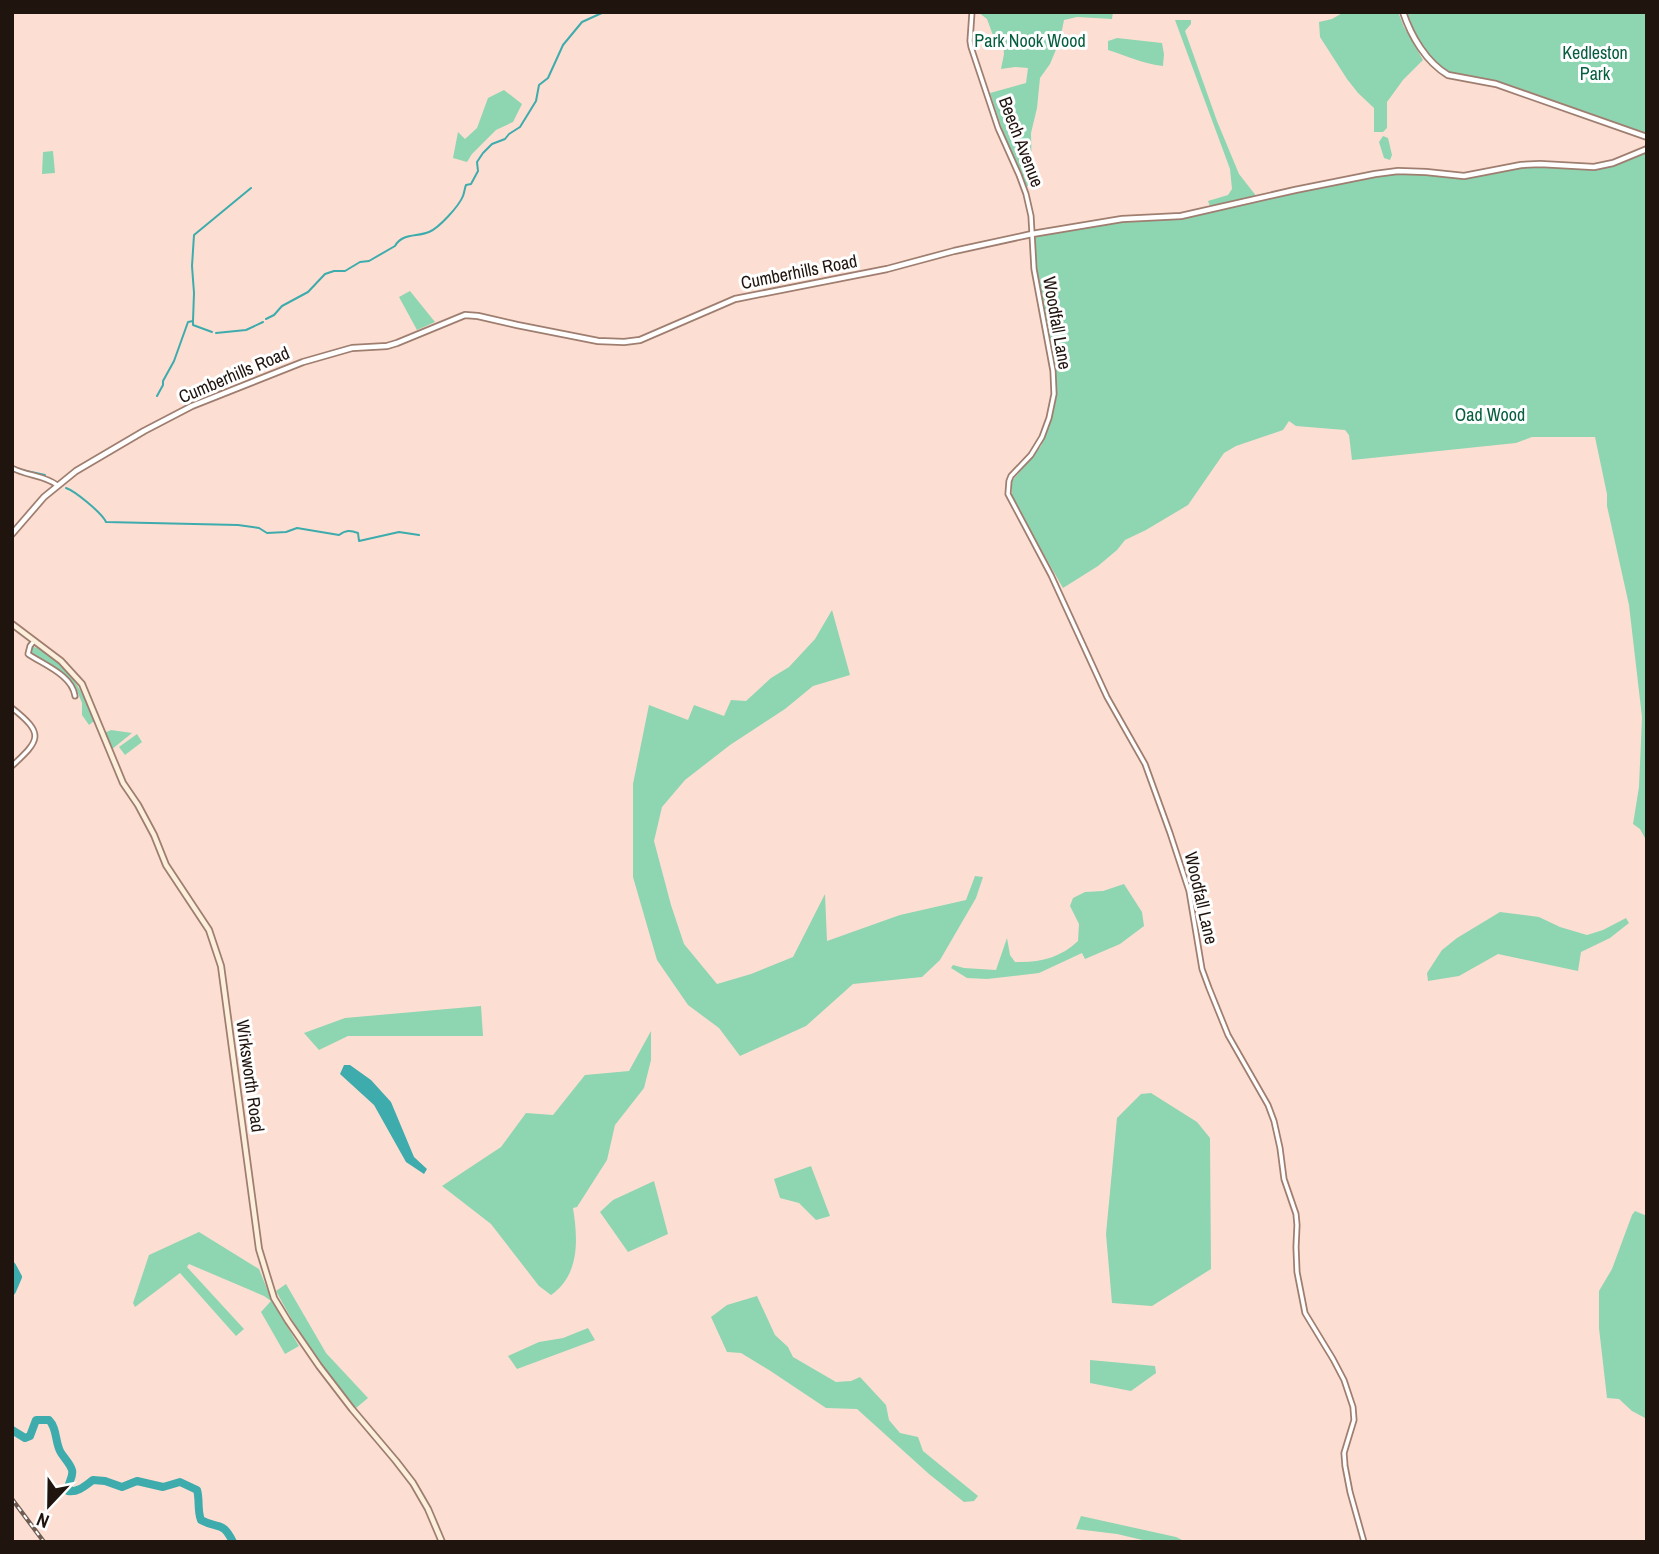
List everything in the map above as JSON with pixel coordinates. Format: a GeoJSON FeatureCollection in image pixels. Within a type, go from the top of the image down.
{"type":"FeatureCollection","features":[{"type":"Feature","properties":{"kind":"main road","name":"Wirksworth Road"},"geometry":{"type":"LineString","coordinates":[[12,624],[61,661],[82,684],[123,783],[154,835],[166,866],[197,910],[213,940],[221,966],[260,1250],[274,1298],[319,1366],[413,1483],[442,1542]]}},
{"type":"Feature","properties":{"kind":"street","name":"Beech Avenue"},"geometry":{"type":"LineString","coordinates":[[972,12],[970,41],[1003,142],[1026,194],[1032,234]]}},
{"type":"Feature","properties":{"kind":"street"},"geometry":{"type":"LineString","coordinates":[[1403,12],[1412,34],[1425,54],[1448,75],[1496,83],[1647,137]]}},
{"type":"Feature","properties":{"kind":"street","name":"Cumberhills Road"},"geometry":{"type":"LineString","coordinates":[[12,534],[44,497],[76,471],[192,406],[303,362],[352,348],[387,346],[465,315],[598,341],[640,340],[735,299],[887,269],[1032,234],[1122,219],[1181,215],[1387,173],[1426,172],[1464,176],[1521,165],[1594,167],[1613,163],[1647,149]]}},
{"type":"Feature","properties":{"kind":"street","name":"Woodfall Lane"},"geometry":{"type":"LineString","coordinates":[[1032,234],[1034,269],[1053,371],[1054,394],[1049,418],[1039,444],[1011,476],[1008,494],[1051,575],[1107,697],[1144,764],[1189,891],[1205,979],[1228,1035],[1268,1105],[1274,1121],[1284,1179],[1296,1214],[1297,1272],[1305,1313],[1339,1369],[1351,1396],[1354,1420],[1344,1453],[1345,1466],[1364,1542]]}},
{"type":"Feature","properties":{"kind":"street"},"geometry":{"type":"LineString","coordinates":[[12,468],[23,474],[48,479],[57,485]]}},
{"type":"Feature","properties":{"kind":"street"},"geometry":{"type":"LineString","coordinates":[[34,641],[28,654],[46,663],[62,676],[74,688],[75,696]]}},
{"type":"Feature","properties":{"kind":"street"},"geometry":{"type":"LineString","coordinates":[[12,708],[33,728],[36,737],[33,746],[12,766]]}},
{"type":"Feature","properties":{"kind":"green space","name":"Park Nook Wood"},"geometry":{"type":"Polygon","coordinates":[[[978,12],[1113,12],[1112,19],[1077,17],[1064,20],[1060,40],[1050,64],[1040,78],[1031,133],[1032,181],[1026,188],[990,93],[1026,83],[1028,68],[1001,69],[1003,42],[995,41],[987,19],[978,12]]]}},
{"type":"Feature","properties":{"kind":"green space"},"geometry":{"type":"Polygon","coordinates":[[[1344,12],[1398,12],[1423,60],[1403,80],[1387,102],[1387,128],[1383,132],[1374,132],[1374,108],[1347,79],[1320,37],[1319,22],[1344,12]]]}},
{"type":"Feature","properties":{"kind":"green space","name":"Kedleston Park"},"geometry":{"type":"Polygon","coordinates":[[[1407,12],[1647,12],[1647,134],[1503,83],[1466,77],[1445,70],[1426,52],[1407,12]]]}},
{"type":"Feature","properties":{"kind":"green space"},"geometry":{"type":"Polygon","coordinates":[[[1175,20],[1191,20],[1185,31],[1217,121],[1239,174],[1257,197],[1210,206],[1208,201],[1228,195],[1232,189],[1230,169],[1175,20]]]}},
{"type":"Feature","properties":{"kind":"green space"},"geometry":{"type":"Polygon","coordinates":[[[1117,38],[1162,43],[1163,66],[1108,50],[1108,41],[1117,38]]]}},
{"type":"Feature","properties":{"kind":"green space"},"geometry":{"type":"Polygon","coordinates":[[[504,90],[522,104],[513,122],[496,130],[467,162],[453,158],[458,132],[465,139],[477,128],[488,98],[504,90]]]}},
{"type":"Feature","properties":{"kind":"green space"},"geometry":{"type":"Polygon","coordinates":[[[1383,136],[1388,138],[1392,155],[1390,160],[1384,158],[1379,142],[1383,136]]]}},
{"type":"Feature","properties":{"kind":"green space"},"geometry":{"type":"Polygon","coordinates":[[[53,151],[55,173],[42,174],[43,152],[53,151]]]}},
{"type":"Feature","properties":{"kind":"green space","name":"Oad Wood"},"geometry":{"type":"Polygon","coordinates":[[[1647,151],[1647,839],[1633,824],[1639,787],[1642,717],[1629,605],[1595,437],[1532,437],[1516,443],[1352,460],[1349,435],[1345,430],[1296,426],[1289,421],[1283,430],[1236,446],[1224,453],[1188,505],[1125,540],[1098,566],[1063,588],[1012,499],[1012,481],[1041,446],[1051,421],[1056,396],[1055,370],[1036,274],[1037,236],[1111,222],[1157,219],[1392,173],[1462,177],[1532,166],[1610,165],[1647,151]]]}},
{"type":"Feature","properties":{"kind":"green space"},"geometry":{"type":"Polygon","coordinates":[[[410,291],[435,322],[417,330],[399,297],[410,291]]]}},
{"type":"Feature","properties":{"kind":"green space"},"geometry":{"type":"Polygon","coordinates":[[[832,610],[850,675],[813,686],[685,780],[662,807],[654,841],[684,944],[717,984],[793,957],[825,894],[827,941],[900,915],[966,900],[975,876],[983,877],[976,898],[940,960],[922,977],[853,984],[806,1026],[740,1056],[719,1028],[688,1005],[657,960],[633,877],[633,784],[649,705],[688,720],[694,705],[724,716],[731,700],[746,701],[771,678],[789,667],[815,639],[832,610]]]}},
{"type":"Feature","properties":{"kind":"green space"},"geometry":{"type":"Polygon","coordinates":[[[32,647],[51,657],[72,678],[94,721],[89,725],[82,715],[82,703],[76,688],[49,663],[30,653],[32,647]]]}},
{"type":"Feature","properties":{"kind":"green space"},"geometry":{"type":"Polygon","coordinates":[[[111,730],[132,733],[111,750],[104,733],[111,730]]]}},
{"type":"Feature","properties":{"kind":"green space"},"geometry":{"type":"Polygon","coordinates":[[[137,734],[142,742],[125,755],[119,747],[137,734]]]}},
{"type":"Feature","properties":{"kind":"green space"},"geometry":{"type":"Polygon","coordinates":[[[1124,884],[1142,912],[1144,926],[1120,944],[1085,959],[1082,953],[1039,973],[987,979],[967,978],[951,968],[953,965],[996,970],[1007,938],[1010,955],[1015,962],[1032,962],[1056,955],[1078,941],[1079,924],[1070,906],[1073,898],[1085,892],[1103,891],[1124,884]]]}},
{"type":"Feature","properties":{"kind":"green space"},"geometry":{"type":"Polygon","coordinates":[[[1500,912],[1539,917],[1587,935],[1626,918],[1629,923],[1610,938],[1581,952],[1578,971],[1498,954],[1459,976],[1428,981],[1427,973],[1442,950],[1500,912]]]}},
{"type":"Feature","properties":{"kind":"green space"},"geometry":{"type":"Polygon","coordinates":[[[481,1006],[483,1036],[348,1036],[319,1050],[304,1033],[345,1018],[481,1006]]]}},
{"type":"Feature","properties":{"kind":"green space"},"geometry":{"type":"Polygon","coordinates":[[[651,1031],[651,1060],[644,1088],[615,1125],[607,1160],[577,1207],[573,1208],[575,1256],[567,1277],[551,1295],[539,1286],[491,1224],[442,1186],[501,1147],[526,1113],[553,1115],[585,1075],[629,1071],[651,1031]]]}},
{"type":"Feature","properties":{"kind":"green space"},"geometry":{"type":"Polygon","coordinates":[[[1151,1093],[1197,1122],[1210,1138],[1211,1269],[1152,1306],[1112,1303],[1106,1234],[1117,1118],[1141,1094],[1151,1093]]]}},
{"type":"Feature","properties":{"kind":"green space"},"geometry":{"type":"Polygon","coordinates":[[[811,1166],[830,1216],[816,1220],[799,1203],[780,1198],[774,1179],[811,1166]]]}},
{"type":"Feature","properties":{"kind":"green space"},"geometry":{"type":"Polygon","coordinates":[[[654,1181],[668,1234],[628,1252],[600,1212],[613,1200],[654,1181]]]}},
{"type":"Feature","properties":{"kind":"green space"},"geometry":{"type":"Polygon","coordinates":[[[1635,1211],[1647,1216],[1647,1419],[1632,1411],[1619,1399],[1607,1398],[1599,1328],[1599,1291],[1612,1269],[1635,1211]]]}},
{"type":"Feature","properties":{"kind":"green space"},"geometry":{"type":"Polygon","coordinates":[[[199,1232],[259,1269],[272,1301],[299,1346],[285,1354],[261,1312],[271,1301],[189,1264],[187,1267],[244,1329],[236,1336],[180,1273],[135,1307],[133,1303],[149,1255],[199,1232]]]}},
{"type":"Feature","properties":{"kind":"green space"},"geometry":{"type":"Polygon","coordinates":[[[286,1284],[326,1353],[368,1398],[356,1408],[313,1352],[284,1307],[276,1291],[286,1284]]]}},
{"type":"Feature","properties":{"kind":"green space"},"geometry":{"type":"Polygon","coordinates":[[[757,1296],[775,1335],[788,1347],[793,1357],[836,1382],[860,1377],[886,1405],[889,1420],[900,1433],[918,1437],[923,1451],[978,1496],[974,1501],[964,1502],[857,1409],[826,1408],[741,1353],[727,1352],[711,1317],[727,1305],[757,1296]]]}},
{"type":"Feature","properties":{"kind":"green space"},"geometry":{"type":"Polygon","coordinates":[[[588,1328],[595,1340],[517,1369],[508,1356],[539,1342],[563,1338],[588,1328]]]}},
{"type":"Feature","properties":{"kind":"green space"},"geometry":{"type":"Polygon","coordinates":[[[1090,1360],[1155,1366],[1156,1373],[1131,1391],[1090,1383],[1090,1360]]]}},
{"type":"Feature","properties":{"kind":"green space"},"geometry":{"type":"Polygon","coordinates":[[[1081,1516],[1176,1537],[1186,1542],[1151,1542],[1076,1529],[1081,1516]]]}},
{"type":"Feature","properties":{"kind":"water"},"geometry":{"type":"Polygon","coordinates":[[[344,1065],[350,1065],[371,1080],[391,1102],[414,1157],[427,1169],[424,1174],[406,1162],[374,1105],[340,1074],[344,1065]]]}},
{"type":"Feature","properties":{"kind":"waterway"},"geometry":{"type":"LineString","coordinates":[[266,319],[282,306],[308,292],[325,274],[345,271],[360,262],[369,261],[402,239],[429,232],[443,221],[461,200],[466,185],[471,184],[478,171],[477,162],[483,153],[492,144],[505,139],[520,127],[536,101],[539,85],[548,78],[563,45],[582,22],[604,12]]}},
{"type":"Feature","properties":{"kind":"waterway"},"geometry":{"type":"LineString","coordinates":[[157,396],[174,361],[188,322],[193,321],[194,235],[251,188]]}},
{"type":"Feature","properties":{"kind":"waterway"},"geometry":{"type":"LineString","coordinates":[[193,322],[193,325],[212,332]]}},
{"type":"Feature","properties":{"kind":"waterway"},"geometry":{"type":"LineString","coordinates":[[216,333],[246,330],[263,322]]}},
{"type":"Feature","properties":{"kind":"waterway"},"geometry":{"type":"LineString","coordinates":[[22,470],[45,475]]}},
{"type":"Feature","properties":{"kind":"waterway"},"geometry":{"type":"LineString","coordinates":[[66,488],[88,503],[106,522],[238,525],[259,528],[267,533],[286,532],[297,528],[339,535],[350,531],[358,533],[359,541],[399,532],[419,535]]}},
{"type":"Feature","properties":{"kind":"waterway"},"geometry":{"type":"LineString","coordinates":[[12,1266],[18,1277],[12,1291]]}},
{"type":"Feature","properties":{"kind":"waterway"},"geometry":{"type":"LineString","coordinates":[[12,1430],[25,1438],[30,1436],[36,1420],[49,1420],[60,1451],[72,1470],[68,1491],[78,1490],[93,1480],[122,1487],[137,1481],[163,1487],[180,1482],[197,1490],[201,1520],[223,1528],[233,1542]]}},
{"type":"Feature","properties":{"kind":"railway"},"geometry":{"type":"LineString","coordinates":[[12,1499],[44,1542]]}}]}
